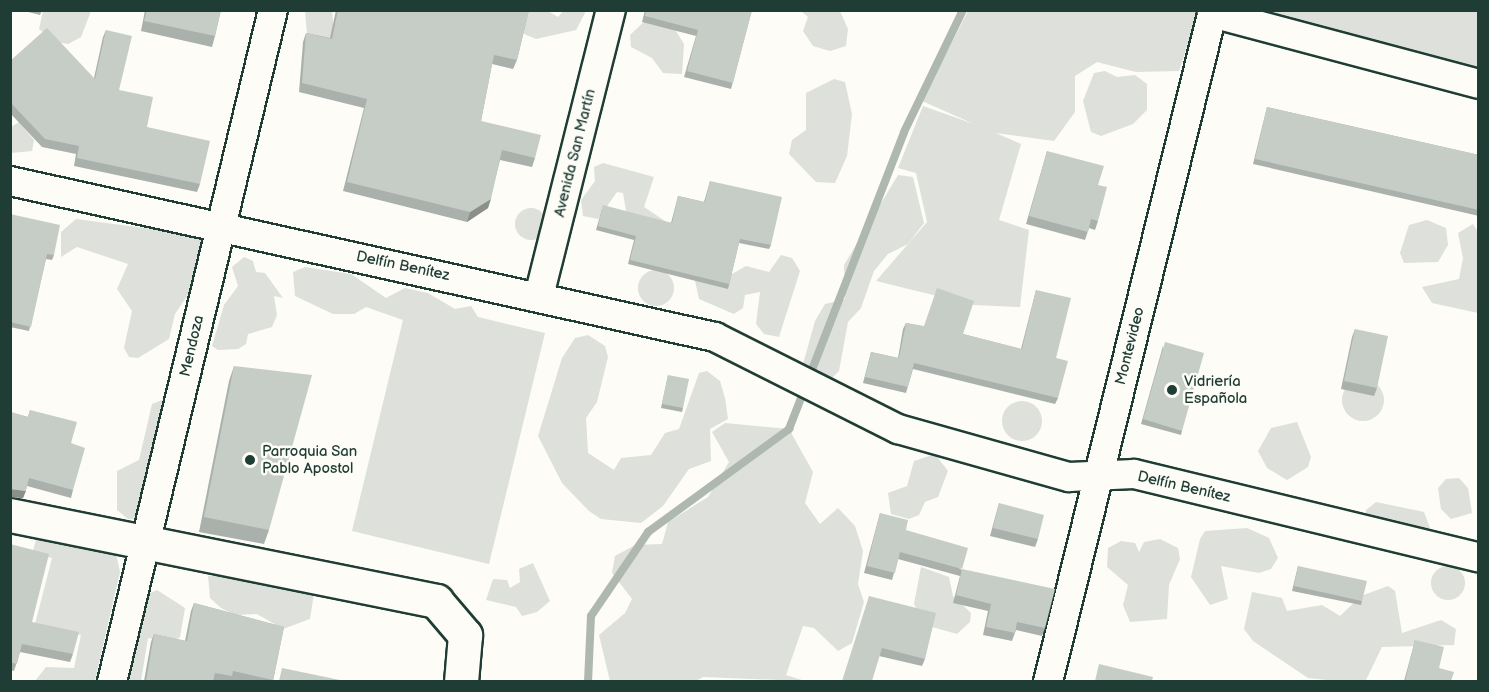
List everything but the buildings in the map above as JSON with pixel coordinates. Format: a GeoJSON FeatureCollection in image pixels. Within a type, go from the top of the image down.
{"type":"FeatureCollection","features":[{"type":"Feature","properties":{"kind":"street","name":"Mendoza"},"geometry":{"type":"LineString","coordinates":[[112,681],[273,10]]}},
{"type":"Feature","properties":{"kind":"street","name":"Avenida San Martín"},"geometry":{"type":"LineString","coordinates":[[539,296],[611,10]]}},
{"type":"Feature","properties":{"kind":"street"},"geometry":{"type":"LineString","coordinates":[[1212,12],[1479,84]]}},
{"type":"Feature","properties":{"kind":"street","name":"Montevideo"},"geometry":{"type":"LineString","coordinates":[[1048,681],[1212,12]]}},
{"type":"Feature","properties":{"kind":"street","name":"Delfín Benítez"},"geometry":{"type":"LineString","coordinates":[[10,182],[221,226],[715,337],[786,375],[898,429],[977,454],[1069,477],[1134,474],[1479,557]]}},
{"type":"Feature","properties":{"kind":"street"},"geometry":{"type":"LineString","coordinates":[[10,515],[145,546],[436,601],[465,635],[461,681]]}},
{"type":"Feature","properties":{"kind":"shaded area"},"geometry":{"type":"Polygon","coordinates":[[[43,11],[91,11],[81,37],[68,44],[55,42],[39,29],[43,11]]]}},
{"type":"Feature","properties":{"kind":"shaded area"},"geometry":{"type":"Polygon","coordinates":[[[305,11],[332,11],[335,41],[307,34],[305,11]]]}},
{"type":"Feature","properties":{"kind":"shaded area"},"geometry":{"type":"Polygon","coordinates":[[[521,11],[548,11],[558,17],[563,11],[586,11],[576,30],[536,39],[524,34],[521,11]]]}},
{"type":"Feature","properties":{"kind":"shaded area"},"geometry":{"type":"Polygon","coordinates":[[[801,11],[840,11],[848,29],[846,46],[830,51],[813,46],[803,31],[808,17],[801,11]]]}},
{"type":"Feature","properties":{"kind":"shaded area"},"geometry":{"type":"Polygon","coordinates":[[[968,11],[1199,11],[1179,71],[1136,72],[1097,62],[1075,76],[1075,112],[1054,141],[996,133],[1021,144],[999,220],[1029,230],[1020,307],[974,305],[876,281],[927,222],[916,173],[898,168],[923,106],[974,124],[922,101],[968,11]]]}},
{"type":"Feature","properties":{"kind":"shaded area"},"geometry":{"type":"Polygon","coordinates":[[[1247,11],[1478,11],[1478,77],[1247,11]]]}},
{"type":"Feature","properties":{"kind":"shaded area"},"geometry":{"type":"Polygon","coordinates":[[[648,18],[676,31],[684,44],[682,74],[663,73],[652,58],[631,47],[630,35],[648,18]]]}},
{"type":"Feature","properties":{"kind":"shaded area"},"geometry":{"type":"Polygon","coordinates":[[[1105,71],[1117,77],[1135,75],[1147,84],[1147,110],[1133,124],[1101,136],[1091,132],[1083,101],[1094,73],[1105,71]]]}},
{"type":"Feature","properties":{"kind":"shaded area"},"geometry":{"type":"Polygon","coordinates":[[[834,79],[845,82],[852,114],[847,156],[835,183],[816,182],[789,154],[792,140],[806,130],[806,93],[834,79]]]}},
{"type":"Feature","properties":{"kind":"shaded area"},"geometry":{"type":"Polygon","coordinates":[[[19,122],[34,140],[32,151],[11,153],[11,127],[19,122]]]}},
{"type":"Feature","properties":{"kind":"shaded area"},"geometry":{"type":"Polygon","coordinates":[[[603,163],[654,177],[644,207],[668,223],[626,211],[623,193],[617,192],[598,219],[583,216],[581,200],[595,181],[594,167],[603,163]]]}},
{"type":"Feature","properties":{"kind":"shaded area"},"geometry":{"type":"Polygon","coordinates":[[[898,175],[913,177],[924,223],[908,244],[888,254],[874,271],[861,308],[848,322],[839,371],[827,383],[808,378],[803,364],[815,321],[825,304],[845,299],[844,265],[898,175]]]}},
{"type":"Feature","properties":{"kind":"shaded area"},"geometry":{"type":"Polygon","coordinates":[[[531,208],[542,213],[547,224],[542,235],[531,240],[520,235],[515,224],[520,213],[531,208]]]}},
{"type":"Feature","properties":{"kind":"shaded area"},"geometry":{"type":"Polygon","coordinates":[[[76,219],[198,235],[204,246],[199,278],[175,314],[169,339],[138,358],[129,357],[124,348],[132,311],[117,289],[128,264],[77,247],[61,257],[61,232],[76,219]]]}},
{"type":"Feature","properties":{"kind":"shaded area"},"geometry":{"type":"Polygon","coordinates":[[[1427,220],[1446,228],[1448,245],[1438,262],[1404,263],[1400,253],[1409,225],[1427,220]]]}},
{"type":"Feature","properties":{"kind":"shaded area"},"geometry":{"type":"Polygon","coordinates":[[[1473,224],[1478,232],[1478,313],[1432,303],[1422,287],[1459,279],[1463,258],[1458,233],[1473,224]]]}},
{"type":"Feature","properties":{"kind":"shaded area"},"geometry":{"type":"Polygon","coordinates":[[[781,255],[792,258],[800,271],[779,337],[764,334],[756,324],[760,292],[745,295],[743,308],[734,314],[699,299],[694,276],[732,274],[746,266],[769,272],[781,255]]]}},
{"type":"Feature","properties":{"kind":"shaded area"},"geometry":{"type":"Polygon","coordinates":[[[244,257],[253,261],[256,272],[265,273],[283,298],[274,296],[277,315],[272,327],[248,334],[246,344],[238,349],[218,350],[212,346],[224,305],[238,286],[232,267],[244,257]]]}},
{"type":"Feature","properties":{"kind":"shaded area"},"geometry":{"type":"Polygon","coordinates":[[[305,267],[351,274],[386,298],[405,288],[428,293],[455,309],[471,306],[478,317],[545,333],[489,564],[352,531],[403,320],[366,307],[354,314],[333,314],[295,296],[293,272],[305,267]]]}},
{"type":"Feature","properties":{"kind":"shaded area"},"geometry":{"type":"Polygon","coordinates":[[[656,270],[669,275],[674,288],[669,301],[656,306],[643,301],[638,288],[643,275],[656,270]]]}},
{"type":"Feature","properties":{"kind":"shaded area"},"geometry":{"type":"Polygon","coordinates":[[[588,335],[605,346],[608,357],[597,402],[586,418],[588,453],[614,470],[621,458],[651,455],[665,433],[679,429],[699,373],[707,371],[720,381],[725,398],[728,419],[710,429],[711,461],[689,469],[663,506],[641,523],[601,519],[589,511],[562,483],[538,436],[562,358],[575,338],[588,335]]]}},
{"type":"Feature","properties":{"kind":"shaded area"},"geometry":{"type":"Polygon","coordinates":[[[1363,379],[1371,380],[1378,385],[1383,392],[1383,408],[1378,415],[1371,420],[1363,421],[1355,420],[1348,415],[1343,408],[1342,400],[1343,392],[1348,385],[1355,380],[1363,379]]]}},
{"type":"Feature","properties":{"kind":"shaded area"},"geometry":{"type":"Polygon","coordinates":[[[172,396],[145,518],[128,519],[117,510],[117,471],[139,460],[152,404],[172,396]]]}},
{"type":"Feature","properties":{"kind":"shaded area"},"geometry":{"type":"Polygon","coordinates":[[[1022,401],[1036,407],[1042,421],[1036,435],[1022,441],[1008,435],[1002,421],[1008,407],[1022,401]]]}},
{"type":"Feature","properties":{"kind":"shaded area"},"geometry":{"type":"Polygon","coordinates":[[[1297,422],[1311,457],[1308,467],[1287,480],[1267,468],[1258,451],[1271,428],[1297,422]]]}},
{"type":"Feature","properties":{"kind":"shaded area"},"geometry":{"type":"Polygon","coordinates":[[[725,423],[789,429],[813,472],[805,503],[820,524],[838,508],[855,526],[863,551],[858,584],[864,602],[852,643],[838,651],[814,628],[803,626],[786,675],[805,681],[703,677],[696,681],[610,681],[599,635],[625,613],[632,599],[612,573],[615,556],[635,545],[662,544],[668,522],[708,497],[729,462],[712,432],[725,423]]]}},
{"type":"Feature","properties":{"kind":"shaded area"},"geometry":{"type":"Polygon","coordinates":[[[935,454],[948,471],[938,497],[925,502],[919,515],[909,519],[891,514],[888,493],[907,486],[914,461],[935,454]]]}},
{"type":"Feature","properties":{"kind":"shaded area"},"geometry":{"type":"Polygon","coordinates":[[[1459,478],[1468,488],[1472,513],[1451,519],[1441,509],[1438,488],[1446,479],[1459,478]]]}},
{"type":"Feature","properties":{"kind":"shaded area"},"geometry":{"type":"Polygon","coordinates":[[[1376,502],[1424,512],[1430,528],[1425,532],[1366,522],[1366,510],[1376,502]]]}},
{"type":"Feature","properties":{"kind":"shaded area"},"geometry":{"type":"Polygon","coordinates":[[[64,525],[114,544],[120,572],[95,681],[35,681],[46,667],[74,668],[81,635],[34,628],[52,558],[32,554],[36,540],[64,525]]]}},
{"type":"Feature","properties":{"kind":"shaded area"},"geometry":{"type":"Polygon","coordinates":[[[1247,528],[1269,538],[1278,558],[1271,569],[1259,573],[1221,566],[1228,599],[1210,605],[1191,577],[1200,539],[1205,531],[1247,528]]]}},
{"type":"Feature","properties":{"kind":"shaded area"},"geometry":{"type":"Polygon","coordinates":[[[1160,539],[1178,548],[1180,559],[1169,585],[1167,619],[1130,622],[1123,605],[1128,585],[1107,567],[1108,548],[1121,541],[1135,543],[1139,552],[1144,542],[1160,539]]]}},
{"type":"Feature","properties":{"kind":"shaded area"},"geometry":{"type":"Polygon","coordinates":[[[533,563],[550,601],[537,612],[522,616],[516,607],[486,600],[493,579],[507,580],[510,588],[520,582],[519,569],[533,563]]]}},
{"type":"Feature","properties":{"kind":"shaded area"},"geometry":{"type":"Polygon","coordinates":[[[234,565],[314,593],[310,619],[283,629],[257,614],[235,615],[221,608],[210,598],[208,576],[227,576],[234,565]]]}},
{"type":"Feature","properties":{"kind":"shaded area"},"geometry":{"type":"Polygon","coordinates":[[[1448,566],[1460,571],[1465,583],[1460,595],[1448,600],[1436,595],[1431,583],[1436,571],[1448,566]]]}},
{"type":"Feature","properties":{"kind":"shaded area"},"geometry":{"type":"Polygon","coordinates":[[[921,567],[949,577],[953,596],[971,613],[970,622],[957,634],[925,625],[914,604],[921,567]]]}},
{"type":"Feature","properties":{"kind":"shaded area"},"geometry":{"type":"Polygon","coordinates":[[[1388,586],[1395,591],[1402,633],[1441,620],[1456,629],[1454,645],[1382,647],[1365,682],[1336,681],[1308,678],[1253,641],[1244,629],[1252,592],[1282,598],[1287,611],[1322,605],[1340,616],[1361,596],[1388,586]]]}},
{"type":"Feature","properties":{"kind":"shaded area"},"geometry":{"type":"Polygon","coordinates":[[[157,590],[185,608],[180,637],[173,642],[148,638],[141,681],[125,682],[132,669],[131,635],[143,596],[157,590]]]}},
{"type":"Feature","properties":{"kind":"waterway"},"geometry":{"type":"LineString","coordinates":[[588,682],[591,616],[648,532],[789,429],[904,132],[963,10]]}},
{"type":"Feature","properties":{"kind":"place","name":"Vidriería Española"},"geometry":{"type":"Point","coordinates":[1172,390]}},
{"type":"Feature","properties":{"kind":"place","name":"Parroquia San Pablo Apostol"},"geometry":{"type":"Point","coordinates":[250,460]}}]}
